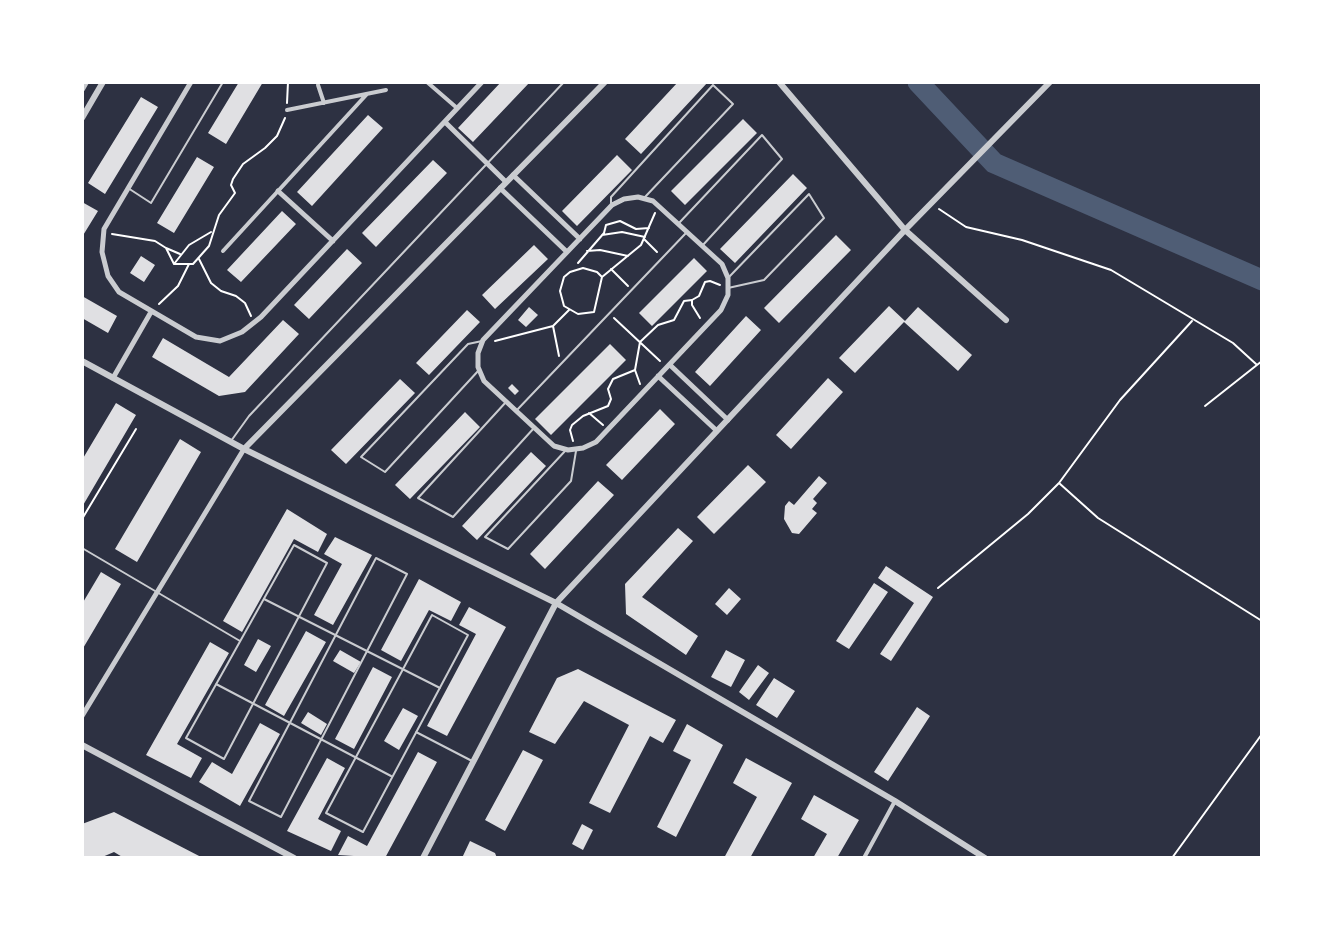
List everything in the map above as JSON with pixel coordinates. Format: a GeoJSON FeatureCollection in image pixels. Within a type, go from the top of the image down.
{"type":"FeatureCollection","features":[{"type":"Feature","properties":{"kind":"street"},"geometry":{"type":"LineString","coordinates":[[82,89],[86,82]]}},
{"type":"Feature","properties":{"kind":"street"},"geometry":{"type":"LineString","coordinates":[[82,118],[103,82]]}},
{"type":"Feature","properties":{"kind":"street"},"geometry":{"type":"LineString","coordinates":[[191,82],[104,230],[102,252],[108,276],[119,292],[196,337],[220,341],[242,332],[254,323],[482,82]]}},
{"type":"Feature","properties":{"kind":"street"},"geometry":{"type":"LineString","coordinates":[[427,82],[457,108]]}},
{"type":"Feature","properties":{"kind":"street"},"geometry":{"type":"LineString","coordinates":[[82,716],[244,449],[605,82]]}},
{"type":"Feature","properties":{"kind":"street"},"geometry":{"type":"LineString","coordinates":[[779,82],[905,230],[1006,320]]}},
{"type":"Feature","properties":{"kind":"street"},"geometry":{"type":"LineString","coordinates":[[423,858],[556,603],[905,230],[1050,82]]}},
{"type":"Feature","properties":{"kind":"street"},"geometry":{"type":"LineString","coordinates":[[318,85],[324,103]]}},
{"type":"Feature","properties":{"kind":"street"},"geometry":{"type":"LineString","coordinates":[[287,110],[386,90]]}},
{"type":"Feature","properties":{"kind":"street"},"geometry":{"type":"LineString","coordinates":[[222,251],[367,94]]}},
{"type":"Feature","properties":{"kind":"street"},"geometry":{"type":"LineString","coordinates":[[445,122],[506,182]]}},
{"type":"Feature","properties":{"kind":"street"},"geometry":{"type":"LineString","coordinates":[[513,175],[580,239]]}},
{"type":"Feature","properties":{"kind":"street"},"geometry":{"type":"LineString","coordinates":[[500,188],[567,252]]}},
{"type":"Feature","properties":{"kind":"street"},"geometry":{"type":"LineString","coordinates":[[278,191],[333,241]]}},
{"type":"Feature","properties":{"kind":"street"},"geometry":{"type":"LineString","coordinates":[[624,199],[653,201],[722,264],[728,278],[728,295],[721,310],[596,442],[566,450],[554,446],[484,381],[479,370],[478,353],[483,340],[580,239],[612,205],[624,199]]}},
{"type":"Feature","properties":{"kind":"street"},"geometry":{"type":"LineString","coordinates":[[113,378],[151,312]]}},
{"type":"Feature","properties":{"kind":"street"},"geometry":{"type":"LineString","coordinates":[[82,361],[230,442],[556,603],[895,801],[985,858]]}},
{"type":"Feature","properties":{"kind":"street"},"geometry":{"type":"LineString","coordinates":[[668,366],[728,420]]}},
{"type":"Feature","properties":{"kind":"street"},"geometry":{"type":"LineString","coordinates":[[658,376],[717,431]]}},
{"type":"Feature","properties":{"kind":"street"},"geometry":{"type":"LineString","coordinates":[[82,745],[294,858]]}},
{"type":"Feature","properties":{"kind":"street"},"geometry":{"type":"LineString","coordinates":[[864,858],[895,801]]}},
{"type":"Feature","properties":{"kind":"lane"},"geometry":{"type":"LineString","coordinates":[[128,188],[151,203],[223,82]]}},
{"type":"Feature","properties":{"kind":"lane"},"geometry":{"type":"LineString","coordinates":[[230,442],[257,408],[564,82]]}},
{"type":"Feature","properties":{"kind":"lane"},"geometry":{"type":"LineString","coordinates":[[612,205],[611,197],[713,85],[733,104],[643,199]]}},
{"type":"Feature","properties":{"kind":"lane"},"geometry":{"type":"LineString","coordinates":[[678,224],[762,135],[782,159],[702,246]]}},
{"type":"Feature","properties":{"kind":"lane"},"geometry":{"type":"LineString","coordinates":[[728,278],[809,194],[824,218],[764,280],[728,288]]}},
{"type":"Feature","properties":{"kind":"lane"},"geometry":{"type":"LineString","coordinates":[[516,411],[687,232]]}},
{"type":"Feature","properties":{"kind":"lane"},"geometry":{"type":"LineString","coordinates":[[479,370],[385,472],[361,457],[468,344],[483,340]]}},
{"type":"Feature","properties":{"kind":"lane"},"geometry":{"type":"LineString","coordinates":[[506,402],[418,498],[453,517],[534,428]]}},
{"type":"Feature","properties":{"kind":"lane"},"geometry":{"type":"LineString","coordinates":[[566,450],[486,537],[508,549],[571,481],[576,449]]}},
{"type":"Feature","properties":{"kind":"lane"},"geometry":{"type":"LineString","coordinates":[[294,545],[327,563],[224,759],[186,738],[240,641],[294,545]]}},
{"type":"Feature","properties":{"kind":"lane"},"geometry":{"type":"LineString","coordinates":[[82,548],[240,641]]}},
{"type":"Feature","properties":{"kind":"lane"},"geometry":{"type":"LineString","coordinates":[[376,558],[407,574],[281,817],[249,801],[336,635],[376,558]]}},
{"type":"Feature","properties":{"kind":"lane"},"geometry":{"type":"LineString","coordinates":[[264,598],[440,688]]}},
{"type":"Feature","properties":{"kind":"lane"},"geometry":{"type":"LineString","coordinates":[[432,615],[468,635],[363,832],[326,813],[403,669],[432,615]]}},
{"type":"Feature","properties":{"kind":"lane"},"geometry":{"type":"LineString","coordinates":[[216,684],[392,777]]}},
{"type":"Feature","properties":{"kind":"lane"},"geometry":{"type":"LineString","coordinates":[[416,732],[473,761]]}},
{"type":"Feature","properties":{"kind":"path"},"geometry":{"type":"LineString","coordinates":[[174,264],[189,264],[199,259],[209,246],[219,214],[235,193],[231,185],[233,179],[243,164],[277,136],[287,110],[288,82]]}},
{"type":"Feature","properties":{"kind":"path"},"geometry":{"type":"LineString","coordinates":[[931,203],[966,227],[1022,240],[1111,270],[1233,344],[1256,364]]}},
{"type":"Feature","properties":{"kind":"path"},"geometry":{"type":"LineString","coordinates":[[602,278],[591,269],[582,268],[570,272],[561,284],[561,298],[569,310],[578,314],[594,312],[602,278],[631,256],[645,238],[658,206]]}},
{"type":"Feature","properties":{"kind":"path"},"geometry":{"type":"LineString","coordinates":[[578,264],[602,235],[606,225],[620,221],[636,229],[649,228]]}},
{"type":"Feature","properties":{"kind":"path"},"geometry":{"type":"LineString","coordinates":[[104,230],[114,236],[155,241],[166,249],[180,254]]}},
{"type":"Feature","properties":{"kind":"path"},"geometry":{"type":"LineString","coordinates":[[174,264],[180,254],[199,237],[212,232]]}},
{"type":"Feature","properties":{"kind":"path"},"geometry":{"type":"LineString","coordinates":[[602,235],[622,232],[645,238],[663,258]]}},
{"type":"Feature","properties":{"kind":"path"},"geometry":{"type":"LineString","coordinates":[[166,249],[174,264]]}},
{"type":"Feature","properties":{"kind":"path"},"geometry":{"type":"LineString","coordinates":[[587,251],[600,250],[631,256]]}},
{"type":"Feature","properties":{"kind":"path"},"geometry":{"type":"LineString","coordinates":[[567,252],[582,268]]}},
{"type":"Feature","properties":{"kind":"path"},"geometry":{"type":"LineString","coordinates":[[199,259],[211,283],[245,303],[254,323]]}},
{"type":"Feature","properties":{"kind":"path"},"geometry":{"type":"LineString","coordinates":[[151,312],[178,286],[189,264]]}},
{"type":"Feature","properties":{"kind":"path"},"geometry":{"type":"LineString","coordinates":[[611,269],[631,291]]}},
{"type":"Feature","properties":{"kind":"path"},"geometry":{"type":"LineString","coordinates":[[644,391],[635,370],[640,342],[658,325],[677,317],[681,305],[699,296],[705,282],[710,281],[728,288]]}},
{"type":"Feature","properties":{"kind":"path"},"geometry":{"type":"LineString","coordinates":[[692,300],[692,305],[699,313],[703,329]]}},
{"type":"Feature","properties":{"kind":"path"},"geometry":{"type":"LineString","coordinates":[[483,340],[499,341],[526,331],[553,326],[569,310]]}},
{"type":"Feature","properties":{"kind":"path"},"geometry":{"type":"LineString","coordinates":[[609,314],[668,366]]}},
{"type":"Feature","properties":{"kind":"path"},"geometry":{"type":"LineString","coordinates":[[938,588],[1028,514],[1059,483],[1120,400],[1192,321]]}},
{"type":"Feature","properties":{"kind":"path"},"geometry":{"type":"LineString","coordinates":[[553,326],[561,364]]}},
{"type":"Feature","properties":{"kind":"path"},"geometry":{"type":"LineString","coordinates":[[1205,406],[1262,361]]}},
{"type":"Feature","properties":{"kind":"path"},"geometry":{"type":"LineString","coordinates":[[576,449],[570,430],[572,424],[589,413],[610,404],[608,388],[613,379],[635,370]]}},
{"type":"Feature","properties":{"kind":"path"},"geometry":{"type":"LineString","coordinates":[[589,413],[608,429]]}},
{"type":"Feature","properties":{"kind":"path"},"geometry":{"type":"LineString","coordinates":[[82,519],[136,429]]}},
{"type":"Feature","properties":{"kind":"path"},"geometry":{"type":"LineString","coordinates":[[1059,483],[1098,518],[1262,621]]}},
{"type":"Feature","properties":{"kind":"path"},"geometry":{"type":"LineString","coordinates":[[1172,858],[1262,734]]}},
{"type":"Feature","properties":{"kind":"building"},"geometry":{"type":"Polygon","coordinates":[[[239,82],[263,82],[226,144],[208,133],[239,82]]]}},
{"type":"Feature","properties":{"kind":"building"},"geometry":{"type":"Polygon","coordinates":[[[501,82],[530,82],[473,142],[458,128],[501,82]]]}},
{"type":"Feature","properties":{"kind":"building"},"geometry":{"type":"Polygon","coordinates":[[[678,82],[708,82],[641,154],[625,139],[678,82]]]}},
{"type":"Feature","properties":{"kind":"building"},"geometry":{"type":"Polygon","coordinates":[[[141,97],[158,107],[105,194],[88,183],[141,97]]]}},
{"type":"Feature","properties":{"kind":"building"},"geometry":{"type":"Polygon","coordinates":[[[368,115],[383,128],[312,206],[297,192],[368,115]]]}},
{"type":"Feature","properties":{"kind":"building"},"geometry":{"type":"Polygon","coordinates":[[[743,119],[757,133],[685,205],[671,191],[743,119]]]}},
{"type":"Feature","properties":{"kind":"building"},"geometry":{"type":"Polygon","coordinates":[[[617,155],[632,170],[577,226],[562,211],[617,155]]]}},
{"type":"Feature","properties":{"kind":"building"},"geometry":{"type":"Polygon","coordinates":[[[197,157],[214,167],[174,233],[157,223],[197,157]]]}},
{"type":"Feature","properties":{"kind":"building"},"geometry":{"type":"Polygon","coordinates":[[[433,160],[447,173],[376,247],[362,233],[433,160]]]}},
{"type":"Feature","properties":{"kind":"building"},"geometry":{"type":"Polygon","coordinates":[[[793,174],[807,188],[735,263],[720,249],[793,174]]]}},
{"type":"Feature","properties":{"kind":"building"},"geometry":{"type":"Polygon","coordinates":[[[82,202],[98,211],[82,237],[82,202]]]}},
{"type":"Feature","properties":{"kind":"building"},"geometry":{"type":"Polygon","coordinates":[[[282,211],[296,224],[241,282],[227,270],[282,211]]]}},
{"type":"Feature","properties":{"kind":"building"},"geometry":{"type":"Polygon","coordinates":[[[836,235],[851,250],[779,323],[764,308],[836,235]]]}},
{"type":"Feature","properties":{"kind":"building"},"geometry":{"type":"Polygon","coordinates":[[[534,245],[548,259],[495,309],[482,295],[534,245]]]}},
{"type":"Feature","properties":{"kind":"building"},"geometry":{"type":"Polygon","coordinates":[[[347,249],[362,263],[309,319],[294,305],[347,249]]]}},
{"type":"Feature","properties":{"kind":"building"},"geometry":{"type":"Polygon","coordinates":[[[141,256],[155,265],[144,282],[130,273],[141,256]]]}},
{"type":"Feature","properties":{"kind":"building"},"geometry":{"type":"Polygon","coordinates":[[[694,258],[707,271],[652,326],[639,313],[694,258]]]}},
{"type":"Feature","properties":{"kind":"building"},"geometry":{"type":"Polygon","coordinates":[[[82,296],[117,316],[108,333],[82,318],[82,296]]]}},
{"type":"Feature","properties":{"kind":"building"},"geometry":{"type":"Polygon","coordinates":[[[889,306],[905,321],[918,307],[972,355],[958,371],[904,322],[855,373],[839,358],[889,306]]]}},
{"type":"Feature","properties":{"kind":"building"},"geometry":{"type":"Polygon","coordinates":[[[529,307],[538,315],[526,327],[518,320],[529,307]]]}},
{"type":"Feature","properties":{"kind":"building"},"geometry":{"type":"Polygon","coordinates":[[[467,310],[480,322],[429,375],[416,363],[467,310]]]}},
{"type":"Feature","properties":{"kind":"building"},"geometry":{"type":"Polygon","coordinates":[[[746,316],[761,330],[710,386],[695,372],[746,316]]]}},
{"type":"Feature","properties":{"kind":"building"},"geometry":{"type":"Polygon","coordinates":[[[283,320],[299,334],[245,392],[219,396],[152,357],[163,338],[229,377],[283,320]]]}},
{"type":"Feature","properties":{"kind":"building"},"geometry":{"type":"Polygon","coordinates":[[[610,344],[626,360],[551,435],[535,419],[610,344]]]}},
{"type":"Feature","properties":{"kind":"building"},"geometry":{"type":"Polygon","coordinates":[[[828,378],[843,392],[791,449],[776,435],[828,378]]]}},
{"type":"Feature","properties":{"kind":"building"},"geometry":{"type":"Polygon","coordinates":[[[400,379],[415,393],[346,464],[331,450],[400,379]]]}},
{"type":"Feature","properties":{"kind":"building"},"geometry":{"type":"Polygon","coordinates":[[[512,384],[519,391],[515,395],[508,388],[512,384]]]}},
{"type":"Feature","properties":{"kind":"building"},"geometry":{"type":"Polygon","coordinates":[[[116,403],[136,415],[82,507],[82,460],[116,403]]]}},
{"type":"Feature","properties":{"kind":"building"},"geometry":{"type":"Polygon","coordinates":[[[660,409],[675,424],[622,480],[606,465],[660,409]]]}},
{"type":"Feature","properties":{"kind":"building"},"geometry":{"type":"Polygon","coordinates":[[[465,412],[480,427],[410,499],[395,485],[465,412]]]}},
{"type":"Feature","properties":{"kind":"building"},"geometry":{"type":"Polygon","coordinates":[[[180,439],[201,452],[137,562],[115,549],[180,439]]]}},
{"type":"Feature","properties":{"kind":"building"},"geometry":{"type":"Polygon","coordinates":[[[531,452],[546,466],[477,540],[462,526],[531,452]]]}},
{"type":"Feature","properties":{"kind":"building"},"geometry":{"type":"Polygon","coordinates":[[[748,465],[766,482],[714,534],[697,517],[748,465]]]}},
{"type":"Feature","properties":{"kind":"building"},"geometry":{"type":"Polygon","coordinates":[[[819,476],[827,483],[813,499],[817,503],[812,509],[817,513],[799,534],[792,533],[784,519],[785,506],[789,501],[794,505],[819,476]]]}},
{"type":"Feature","properties":{"kind":"building"},"geometry":{"type":"Polygon","coordinates":[[[598,481],[614,495],[545,569],[530,554],[598,481]]]}},
{"type":"Feature","properties":{"kind":"building"},"geometry":{"type":"Polygon","coordinates":[[[287,509],[327,534],[318,552],[294,539],[242,632],[223,621],[287,509]]]}},
{"type":"Feature","properties":{"kind":"building"},"geometry":{"type":"Polygon","coordinates":[[[678,528],[693,541],[642,597],[698,636],[686,655],[626,614],[625,584],[678,528]]]}},
{"type":"Feature","properties":{"kind":"building"},"geometry":{"type":"Polygon","coordinates":[[[335,537],[372,555],[333,625],[314,615],[342,564],[324,554],[335,537]]]}},
{"type":"Feature","properties":{"kind":"building"},"geometry":{"type":"Polygon","coordinates":[[[886,566],[933,597],[891,661],[880,654],[914,603],[878,578],[886,566]]]}},
{"type":"Feature","properties":{"kind":"building"},"geometry":{"type":"Polygon","coordinates":[[[101,572],[121,584],[82,650],[82,604],[101,572]]]}},
{"type":"Feature","properties":{"kind":"building"},"geometry":{"type":"Polygon","coordinates":[[[419,579],[461,602],[451,621],[429,610],[401,661],[381,650],[419,579]]]}},
{"type":"Feature","properties":{"kind":"building"},"geometry":{"type":"Polygon","coordinates":[[[874,583],[888,592],[849,649],[836,641],[874,583]]]}},
{"type":"Feature","properties":{"kind":"building"},"geometry":{"type":"Polygon","coordinates":[[[729,588],[741,599],[727,615],[715,604],[729,588]]]}},
{"type":"Feature","properties":{"kind":"building"},"geometry":{"type":"Polygon","coordinates":[[[469,607],[506,627],[447,736],[427,726],[476,634],[459,625],[469,607]]]}},
{"type":"Feature","properties":{"kind":"building"},"geometry":{"type":"Polygon","coordinates":[[[306,631],[326,642],[284,716],[265,705],[306,631]]]}},
{"type":"Feature","properties":{"kind":"building"},"geometry":{"type":"Polygon","coordinates":[[[258,639],[271,646],[256,672],[244,665],[258,639]]]}},
{"type":"Feature","properties":{"kind":"building"},"geometry":{"type":"Polygon","coordinates":[[[210,642],[229,653],[177,744],[202,758],[191,778],[146,755],[210,642]]]}},
{"type":"Feature","properties":{"kind":"building"},"geometry":{"type":"Polygon","coordinates":[[[340,650],[361,662],[354,673],[333,661],[340,650]]]}},
{"type":"Feature","properties":{"kind":"building"},"geometry":{"type":"Polygon","coordinates":[[[726,650],[745,660],[731,687],[711,677],[726,650]]]}},
{"type":"Feature","properties":{"kind":"building"},"geometry":{"type":"Polygon","coordinates":[[[758,665],[769,673],[749,700],[739,692],[758,665]]]}},
{"type":"Feature","properties":{"kind":"building"},"geometry":{"type":"Polygon","coordinates":[[[373,667],[392,677],[354,749],[335,739],[373,667]]]}},
{"type":"Feature","properties":{"kind":"building"},"geometry":{"type":"Polygon","coordinates":[[[578,669],[676,720],[663,743],[650,736],[610,813],[589,803],[629,725],[584,701],[555,744],[529,732],[557,678],[578,669]]]}},
{"type":"Feature","properties":{"kind":"building"},"geometry":{"type":"Polygon","coordinates":[[[774,678],[795,691],[777,718],[756,705],[774,678]]]}},
{"type":"Feature","properties":{"kind":"building"},"geometry":{"type":"Polygon","coordinates":[[[917,707],[930,716],[888,781],[874,772],[917,707]]]}},
{"type":"Feature","properties":{"kind":"building"},"geometry":{"type":"Polygon","coordinates":[[[403,708],[418,716],[399,750],[384,741],[403,708]]]}},
{"type":"Feature","properties":{"kind":"building"},"geometry":{"type":"Polygon","coordinates":[[[308,712],[327,724],[321,735],[301,723],[308,712]]]}},
{"type":"Feature","properties":{"kind":"building"},"geometry":{"type":"Polygon","coordinates":[[[260,723],[280,734],[240,806],[199,782],[212,762],[232,774],[260,723]]]}},
{"type":"Feature","properties":{"kind":"building"},"geometry":{"type":"Polygon","coordinates":[[[687,724],[723,745],[676,837],[657,827],[691,760],[673,751],[687,724]]]}},
{"type":"Feature","properties":{"kind":"building"},"geometry":{"type":"Polygon","coordinates":[[[523,750],[543,760],[505,831],[485,820],[523,750]]]}},
{"type":"Feature","properties":{"kind":"building"},"geometry":{"type":"Polygon","coordinates":[[[418,752],[437,762],[385,858],[338,855],[348,836],[367,846],[418,752]]]}},
{"type":"Feature","properties":{"kind":"building"},"geometry":{"type":"Polygon","coordinates":[[[327,758],[345,768],[318,819],[341,831],[331,851],[287,831],[327,758]]]}},
{"type":"Feature","properties":{"kind":"building"},"geometry":{"type":"Polygon","coordinates":[[[746,758],[792,783],[750,858],[724,858],[757,797],[733,783],[746,758]]]}},
{"type":"Feature","properties":{"kind":"building"},"geometry":{"type":"Polygon","coordinates":[[[814,795],[859,820],[837,858],[813,858],[827,834],[801,819],[814,795]]]}},
{"type":"Feature","properties":{"kind":"building"},"geometry":{"type":"Polygon","coordinates":[[[114,812],[203,858],[124,858],[114,852],[100,858],[82,858],[82,824],[114,812]]]}},
{"type":"Feature","properties":{"kind":"building"},"geometry":{"type":"Polygon","coordinates":[[[582,824],[593,830],[583,850],[572,844],[582,824]]]}},
{"type":"Feature","properties":{"kind":"building"},"geometry":{"type":"Polygon","coordinates":[[[470,841],[495,853],[497,858],[462,858],[470,841]]]}},
{"type":"Feature","properties":{"kind":"waterway"},"geometry":{"type":"LineString","coordinates":[[918,82],[994,163],[1262,280]]}}]}
